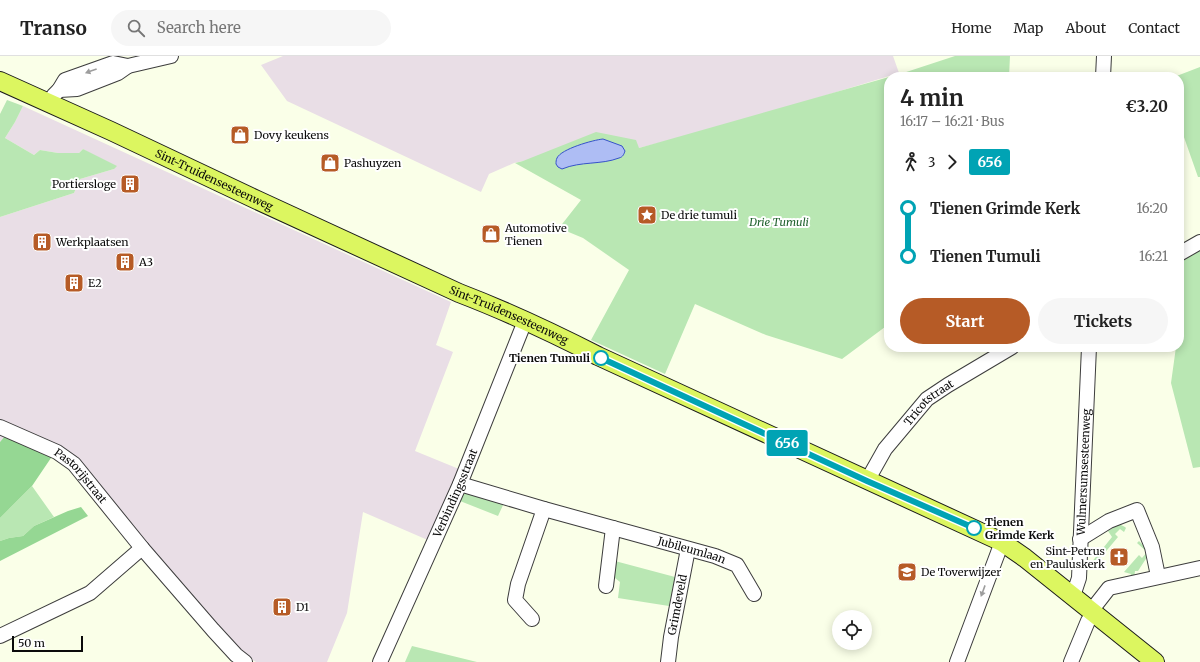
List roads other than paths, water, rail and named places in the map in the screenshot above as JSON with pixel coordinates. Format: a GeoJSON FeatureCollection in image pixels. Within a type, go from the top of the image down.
{"type":"FeatureCollection","features":[{"type":"Feature","properties":{"kind":"main road","name":"Sint-Truidensesteenweg"},"geometry":{"type":"LineString","coordinates":[[0,81],[54,97],[111,131],[244,194],[449,288],[487,303],[867,481],[1002,542],[1025,558],[1155,662]]}},
{"type":"Feature","properties":{"kind":"street"},"geometry":{"type":"LineString","coordinates":[[54,97],[118,73],[128,66],[171,56]]}},
{"type":"Feature","properties":{"kind":"street"},"geometry":{"type":"LineString","coordinates":[[1103,72],[1104,56]]}},
{"type":"Feature","properties":{"kind":"street"},"geometry":{"type":"LineString","coordinates":[[1184,251],[1200,242]]}},
{"type":"Feature","properties":{"kind":"street","name":"Verbindingsstraat"},"geometry":{"type":"LineString","coordinates":[[380,662],[460,484],[525,321]]}},
{"type":"Feature","properties":{"kind":"street","name":"Tricotstraat"},"geometry":{"type":"LineString","coordinates":[[867,481],[885,449],[927,399],[1004,352]]}},
{"type":"Feature","properties":{"kind":"street","name":"Wulmersumsesteenweg"},"geometry":{"type":"LineString","coordinates":[[1073,596],[1079,578],[1089,352]]}},
{"type":"Feature","properties":{"kind":"street","name":"Pastorijstraat"},"geometry":{"type":"LineString","coordinates":[[0,427],[57,452],[74,464],[142,548],[217,635],[236,655],[245,662]]}},
{"type":"Feature","properties":{"kind":"street","name":"Jubileumlaan"},"geometry":{"type":"LineString","coordinates":[[460,484],[544,509],[715,556],[736,565],[754,594]]}},
{"type":"Feature","properties":{"kind":"street"},"geometry":{"type":"LineString","coordinates":[[532,619],[516,600],[518,584],[544,509]]}},
{"type":"Feature","properties":{"kind":"street"},"geometry":{"type":"LineString","coordinates":[[1080,539],[1109,520],[1137,510],[1152,547],[1158,576]]}},
{"type":"Feature","properties":{"kind":"street"},"geometry":{"type":"LineString","coordinates":[[606,586],[613,528]]}},
{"type":"Feature","properties":{"kind":"street"},"geometry":{"type":"LineString","coordinates":[[957,662],[1002,542]]}},
{"type":"Feature","properties":{"kind":"street"},"geometry":{"type":"LineString","coordinates":[[0,636],[90,593],[142,548]]}},
{"type":"Feature","properties":{"kind":"street","name":"Grimdeveld"},"geometry":{"type":"LineString","coordinates":[[668,662],[671,637],[688,549]]}},
{"type":"Feature","properties":{"kind":"street"},"geometry":{"type":"LineString","coordinates":[[1071,662],[1092,612],[1109,588],[1158,576],[1198,570]]}},
{"type":"Feature","properties":{"kind":"water"},"geometry":{"type":"Polygon","coordinates":[[[603,139],[622,146],[625,151],[624,154],[620,158],[605,162],[576,165],[562,169],[556,164],[557,158],[564,151],[585,143],[603,139]]]}},
{"type":"Feature","properties":{"kind":"place","name":"Dovy keukens"},"geometry":{"type":"Point","coordinates":[240,135]}},
{"type":"Feature","properties":{"kind":"place","name":"Pashuyzen"},"geometry":{"type":"Point","coordinates":[330,163]}},
{"type":"Feature","properties":{"kind":"place","name":"Portiersloge"},"geometry":{"type":"Point","coordinates":[130,184]}},
{"type":"Feature","properties":{"kind":"place","name":"De drie tumuli"},"geometry":{"type":"Point","coordinates":[647,215]}},
{"type":"Feature","properties":{"kind":"place","name":"Automotive Tienen"},"geometry":{"type":"Point","coordinates":[491,234]}},
{"type":"Feature","properties":{"kind":"place","name":"Werkplaatsen"},"geometry":{"type":"Point","coordinates":[42,242]}},
{"type":"Feature","properties":{"kind":"place","name":"A3"},"geometry":{"type":"Point","coordinates":[125,262]}},
{"type":"Feature","properties":{"kind":"place","name":"E2"},"geometry":{"type":"Point","coordinates":[74,283]}},
{"type":"Feature","properties":{"kind":"place","name":"Tienen Tumuli"},"geometry":{"type":"Point","coordinates":[601,358]}},
{"type":"Feature","properties":{"kind":"place","name":"Tienen Grimde Kerk"},"geometry":{"type":"Point","coordinates":[974,528]}},
{"type":"Feature","properties":{"kind":"place","name":"Sint-Petrus en Pauluskerk"},"geometry":{"type":"Point","coordinates":[1119,557]}},
{"type":"Feature","properties":{"kind":"place","name":"De Toverwijzer"},"geometry":{"type":"Point","coordinates":[907,572]}},
{"type":"Feature","properties":{"kind":"place","name":"D1"},"geometry":{"type":"Point","coordinates":[282,607]}},
{"type":"Feature","properties":{"kind":"park label","name":"Drie Tumuli"},"geometry":{"type":"Point","coordinates":[779,222]}}]}
